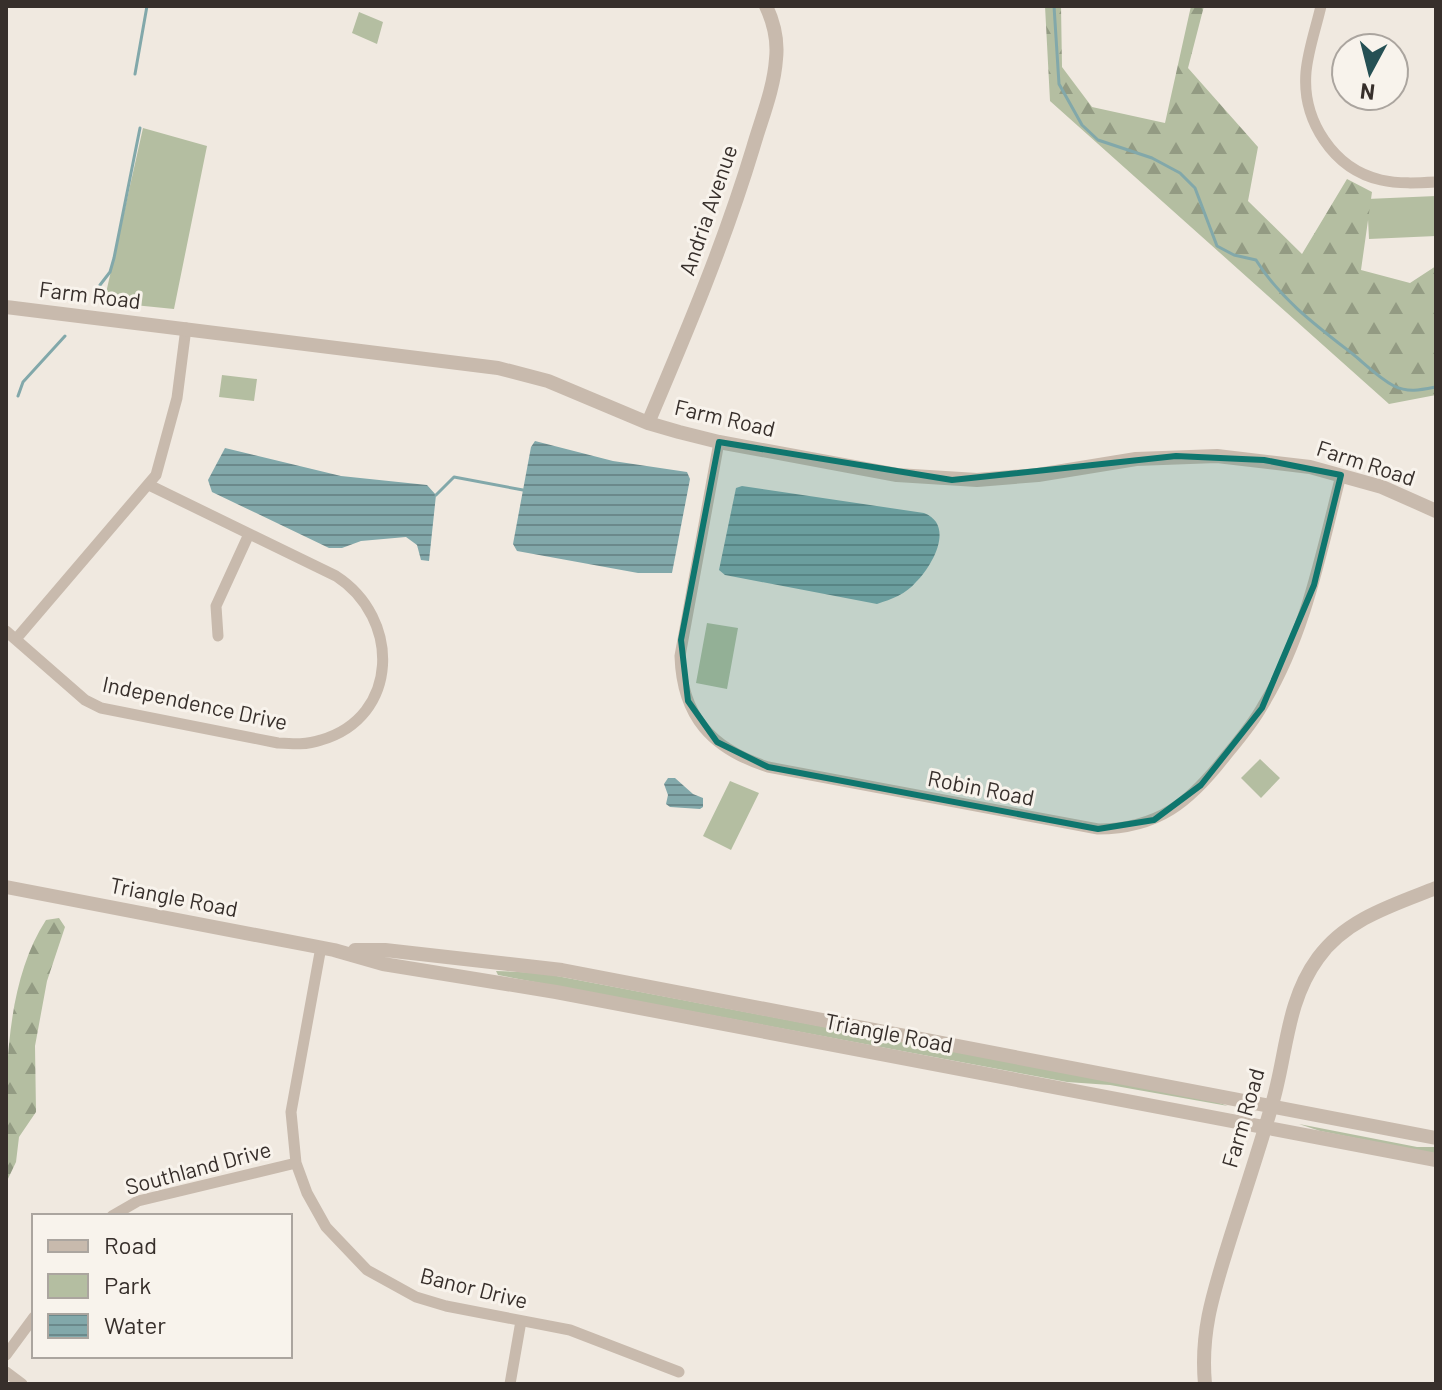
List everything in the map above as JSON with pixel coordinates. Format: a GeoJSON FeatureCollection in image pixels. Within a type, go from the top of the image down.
{"type":"FeatureCollection","features":[{"type":"Feature","properties":{"kind":"street","name":"Andria Avenue"},"geometry":{"type":"LineString","coordinates":[[648,423],[727,233],[765,107],[777,49],[774,27],[766,6]]}},
{"type":"Feature","properties":{"kind":"street"},"geometry":{"type":"LineString","coordinates":[[1321,6],[1306,71],[1306,87],[1312,117],[1326,143],[1348,165],[1378,179],[1397,183],[1436,182]]}},
{"type":"Feature","properties":{"kind":"street","name":"Farm Road"},"geometry":{"type":"LineString","coordinates":[[6,307],[498,368],[548,381],[648,423],[719,442],[897,475],[977,480],[1038,475],[1136,459],[1217,456],[1310,467],[1382,487],[1436,511]]}},
{"type":"Feature","properties":{"kind":"street"},"geometry":{"type":"LineString","coordinates":[[16,639],[149,485],[162,460],[177,398],[186,328]]}},
{"type":"Feature","properties":{"kind":"street","name":"Robin Road"},"geometry":{"type":"LineString","coordinates":[[719,442],[680,656],[682,682],[688,701],[695,716],[717,742],[732,754],[768,767],[1098,829],[1118,829],[1154,820],[1180,805],[1219,765],[1262,708],[1291,649],[1314,585],[1341,475]]}},
{"type":"Feature","properties":{"kind":"street","name":"Independence Drive"},"geometry":{"type":"LineString","coordinates":[[6,631],[85,700],[101,708],[278,743],[310,743],[336,734],[360,716],[379,684],[384,655],[375,619],[360,595],[348,584],[149,485]]}},
{"type":"Feature","properties":{"kind":"street"},"geometry":{"type":"LineString","coordinates":[[218,636],[216,606],[249,534]]}},
{"type":"Feature","properties":{"kind":"street","name":"Triangle Road"},"geometry":{"type":"LineString","coordinates":[[6,887],[328,948],[383,964],[541,989],[1436,1160]]}},
{"type":"Feature","properties":{"kind":"street","name":"Farm Road"},"geometry":{"type":"LineString","coordinates":[[1205,1384],[1203,1359],[1208,1312],[1272,1105],[1296,997],[1326,947],[1362,919],[1436,888]]}},
{"type":"Feature","properties":{"kind":"street","name":"Triangle Road"},"geometry":{"type":"LineString","coordinates":[[328,948],[385,950],[562,970],[1436,1138]]}},
{"type":"Feature","properties":{"kind":"street","name":"Banor Drive"},"geometry":{"type":"LineString","coordinates":[[328,948],[291,1112],[296,1163],[307,1193],[326,1227],[367,1270],[416,1297],[570,1330],[679,1372]]}},
{"type":"Feature","properties":{"kind":"street","name":"Southland Drive"},"geometry":{"type":"LineString","coordinates":[[115,1214],[138,1201],[296,1163]]}},
{"type":"Feature","properties":{"kind":"street"},"geometry":{"type":"LineString","coordinates":[[6,1355],[32,1320]]}},
{"type":"Feature","properties":{"kind":"street"},"geometry":{"type":"LineString","coordinates":[[510,1384],[521,1321]]}},
{"type":"Feature","properties":{"kind":"street"},"geometry":{"type":"LineString","coordinates":[[6,1372],[22,1384]]}},
{"type":"Feature","properties":{"kind":"highlighted area"},"geometry":{"type":"Polygon","coordinates":[[[719,442],[952,480],[1176,456],[1264,460],[1341,475],[1314,585],[1262,708],[1201,785],[1154,820],[1098,829],[768,767],[717,742],[688,701],[681,640],[719,442]]]}},
{"type":"Feature","properties":{"kind":"green space"},"geometry":{"type":"Polygon","coordinates":[[[1045,6],[1061,6],[1062,67],[1092,107],[1165,123],[1191,6],[1204,6],[1188,68],[1258,147],[1248,201],[1302,254],[1347,179],[1372,192],[1361,270],[1410,283],[1436,266],[1436,395],[1389,404],[1050,101],[1045,6]]]}},
{"type":"Feature","properties":{"kind":"green space"},"geometry":{"type":"Polygon","coordinates":[[[359,12],[383,22],[377,44],[352,33],[359,12]]]}},
{"type":"Feature","properties":{"kind":"green space"},"geometry":{"type":"Polygon","coordinates":[[[143,128],[207,146],[174,309],[104,302],[143,128]]]}},
{"type":"Feature","properties":{"kind":"green space"},"geometry":{"type":"Polygon","coordinates":[[[1436,196],[1436,236],[1369,239],[1367,199],[1436,196]]]}},
{"type":"Feature","properties":{"kind":"green space"},"geometry":{"type":"Polygon","coordinates":[[[222,375],[257,379],[254,401],[219,397],[222,375]]]}},
{"type":"Feature","properties":{"kind":"green space"},"geometry":{"type":"Polygon","coordinates":[[[707,623],[738,628],[727,689],[696,683],[707,623]]]}},
{"type":"Feature","properties":{"kind":"green space"},"geometry":{"type":"Polygon","coordinates":[[[1260,759],[1280,778],[1261,798],[1241,778],[1260,759]]]}},
{"type":"Feature","properties":{"kind":"green space"},"geometry":{"type":"Polygon","coordinates":[[[730,781],[759,793],[731,850],[703,836],[730,781]]]}},
{"type":"Feature","properties":{"kind":"green space"},"geometry":{"type":"Polygon","coordinates":[[[59,918],[65,927],[47,981],[35,1046],[36,1112],[19,1137],[16,1162],[6,1183],[7,1082],[13,1013],[31,948],[46,920],[59,918]]]}},
{"type":"Feature","properties":{"kind":"green space"},"geometry":{"type":"Polygon","coordinates":[[[496,971],[541,973],[1228,1106],[1110,1085],[1067,1082],[498,975],[496,971]]]}},
{"type":"Feature","properties":{"kind":"green space"},"geometry":{"type":"Polygon","coordinates":[[[1299,1124],[1417,1147],[1436,1147],[1436,1154],[1320,1131],[1299,1124]]]}},
{"type":"Feature","properties":{"kind":"water"},"geometry":{"type":"Polygon","coordinates":[[[535,441],[613,461],[687,472],[690,479],[672,573],[638,573],[517,551],[513,544],[531,447],[535,441]]]}},
{"type":"Feature","properties":{"kind":"water"},"geometry":{"type":"Polygon","coordinates":[[[225,448],[341,476],[427,485],[436,495],[429,561],[421,560],[417,545],[406,537],[361,541],[342,548],[329,548],[212,492],[208,480],[225,448]]]}},
{"type":"Feature","properties":{"kind":"water"},"geometry":{"type":"Polygon","coordinates":[[[742,486],[924,513],[938,526],[938,546],[929,566],[912,586],[898,596],[877,604],[725,575],[719,570],[736,488],[742,486]]]}},
{"type":"Feature","properties":{"kind":"water"},"geometry":{"type":"Polygon","coordinates":[[[668,778],[675,778],[693,794],[703,798],[703,807],[670,807],[666,804],[668,795],[664,784],[668,778]]]}},
{"type":"Feature","properties":{"kind":"waterway"},"geometry":{"type":"LineString","coordinates":[[135,74],[147,6]]}},
{"type":"Feature","properties":{"kind":"waterway"},"geometry":{"type":"LineString","coordinates":[[1054,6],[1059,84],[1082,125],[1098,140],[1152,158],[1180,173],[1195,188],[1217,246],[1234,255],[1256,260],[1300,312],[1383,379],[1404,390],[1436,387]]}},
{"type":"Feature","properties":{"kind":"waterway"},"geometry":{"type":"LineString","coordinates":[[100,285],[110,272],[114,258],[140,128]]}},
{"type":"Feature","properties":{"kind":"waterway"},"geometry":{"type":"LineString","coordinates":[[18,396],[23,382],[65,336]]}},
{"type":"Feature","properties":{"kind":"waterway"},"geometry":{"type":"LineString","coordinates":[[436,495],[454,477],[523,490]]}}]}
